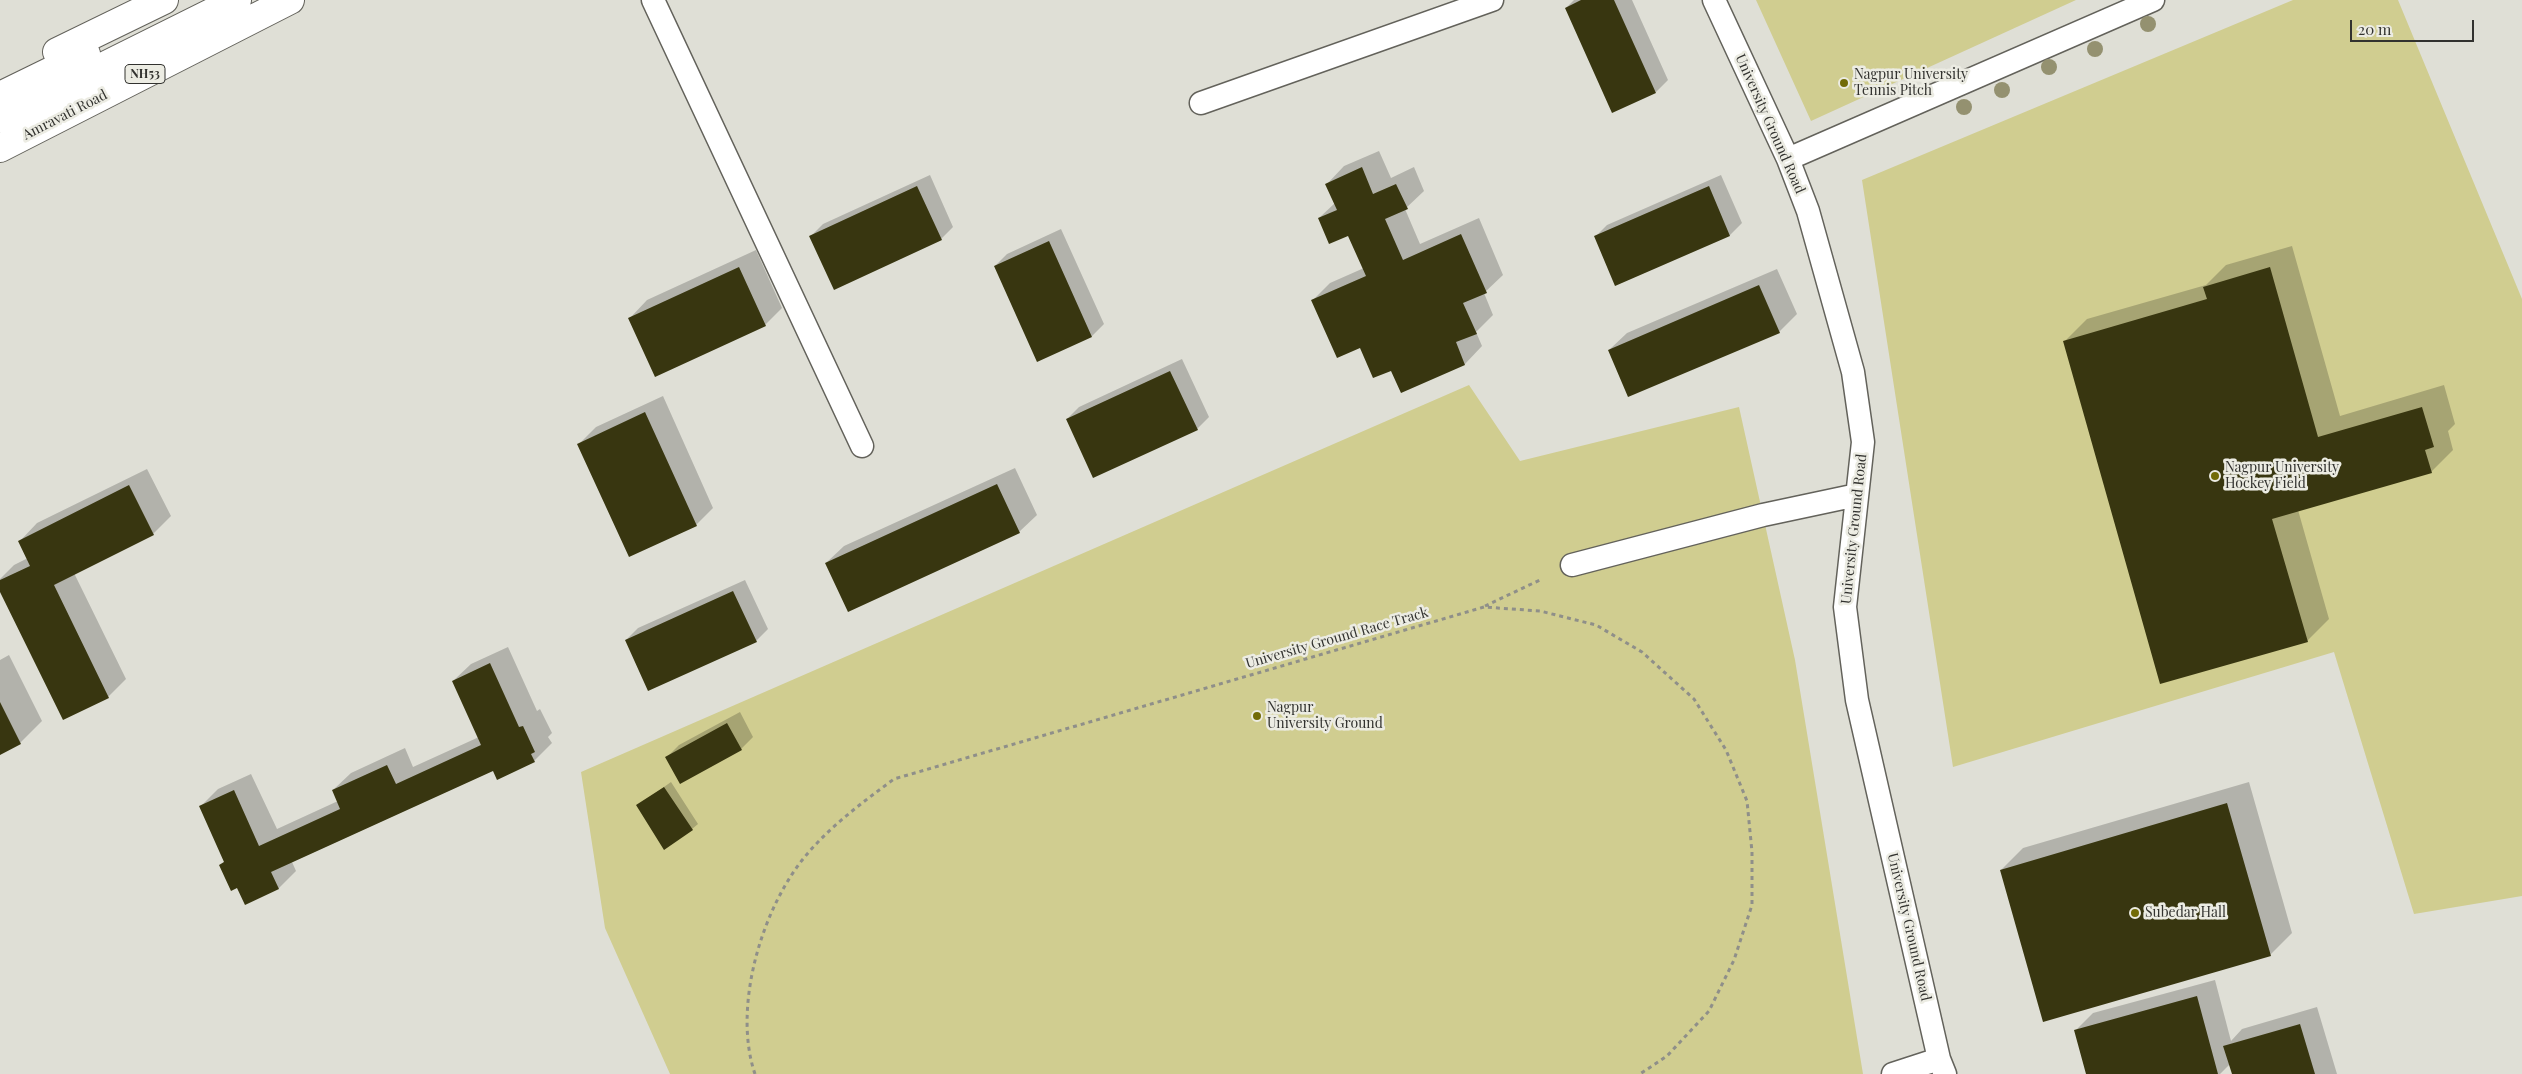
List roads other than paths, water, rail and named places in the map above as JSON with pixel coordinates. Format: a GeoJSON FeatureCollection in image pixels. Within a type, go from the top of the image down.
{"type":"FeatureCollection","features":[{"type":"Feature","properties":{"kind":"highway"},"geometry":{"type":"LineString","coordinates":[[0,81],[164,0]]}},
{"type":"Feature","properties":{"kind":"highway"},"geometry":{"type":"LineString","coordinates":[[0,96],[197,0]]}},
{"type":"Feature","properties":{"kind":"highway"},"geometry":{"type":"LineString","coordinates":[[0,118],[237,0]]}},
{"type":"Feature","properties":{"kind":"highway","name":"Amravati Road"},"geometry":{"type":"LineString","coordinates":[[0,148],[290,0]]}},
{"type":"Feature","properties":{"kind":"lane"},"geometry":{"type":"LineString","coordinates":[[652,0],[862,446]]}},
{"type":"Feature","properties":{"kind":"lane"},"geometry":{"type":"LineString","coordinates":[[1201,102],[1492,0]]}},
{"type":"Feature","properties":{"kind":"lane","name":"University Ground Road"},"geometry":{"type":"LineString","coordinates":[[1714,0],[1788,159],[1808,211],[1853,372],[1862,442],[1845,607],[1857,700],[1942,1067]]}},
{"type":"Feature","properties":{"kind":"lane"},"geometry":{"type":"LineString","coordinates":[[1788,159],[2153,0]]}},
{"type":"Feature","properties":{"kind":"lane"},"geometry":{"type":"LineString","coordinates":[[1572,565],[1763,515],[1857,495]]}},
{"type":"Feature","properties":{"kind":"lane"},"geometry":{"type":"LineString","coordinates":[[1893,1074],[1942,1067]]}},
{"type":"Feature","properties":{"kind":"place","name":"Nagpur University Tennis Pitch"},"geometry":{"type":"Point","coordinates":[1844,83]}},
{"type":"Feature","properties":{"kind":"place","name":"Nagpur University Hockey Field"},"geometry":{"type":"Point","coordinates":[2215,476]}},
{"type":"Feature","properties":{"kind":"place","name":"Nagpur University Ground"},"geometry":{"type":"Point","coordinates":[1257,716]}},
{"type":"Feature","properties":{"kind":"place","name":"Subedar Hall"},"geometry":{"type":"Point","coordinates":[2135,913]}}]}
